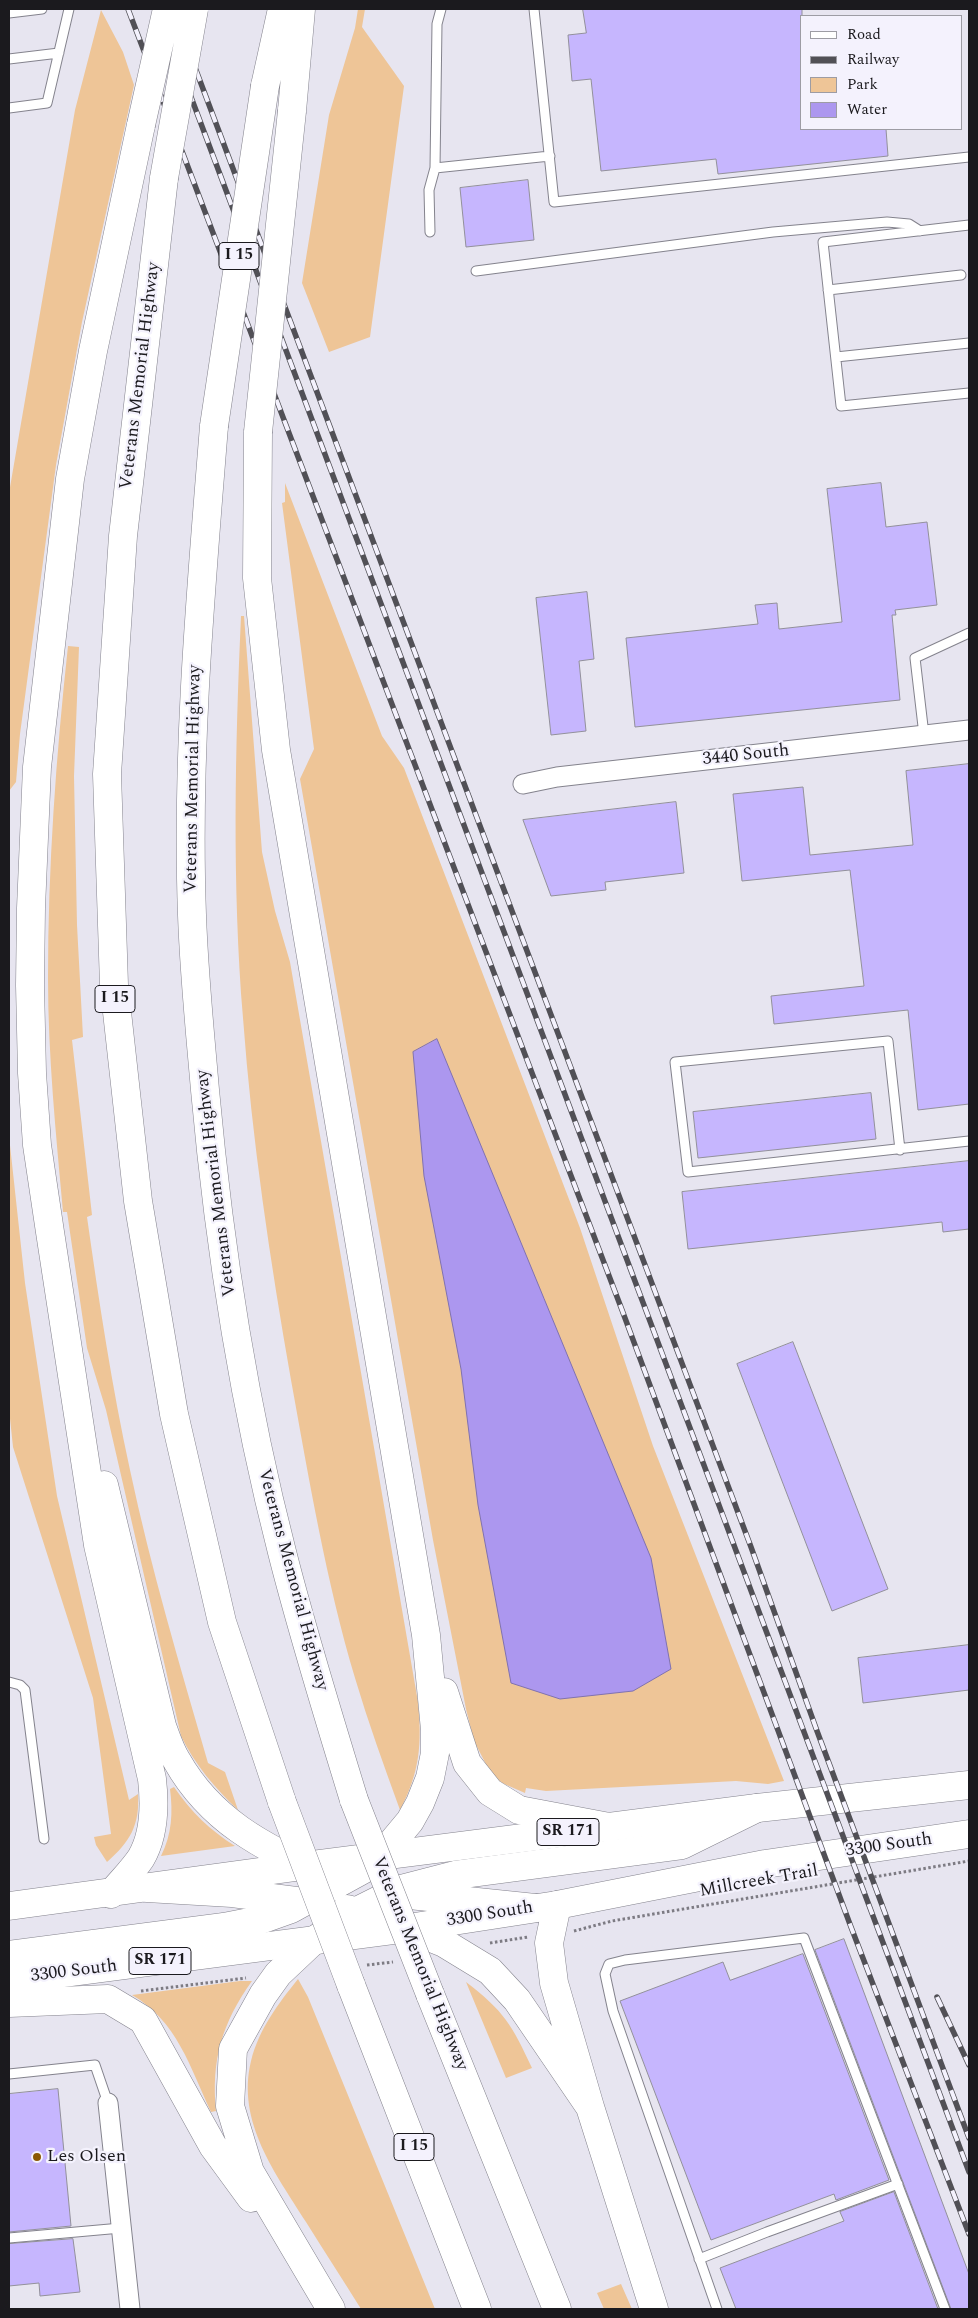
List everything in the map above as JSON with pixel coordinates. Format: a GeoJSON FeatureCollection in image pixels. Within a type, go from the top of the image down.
{"type":"FeatureCollection","features":[{"type":"Feature","properties":{"kind":"main road"},"geometry":{"type":"LineString","coordinates":[[111,1894],[141,1857],[151,1829],[155,1808],[152,1779],[98,1545],[37,1145],[32,1073],[31,908],[37,767],[70,479],[93,351],[167,9]]}},
{"type":"Feature","properties":{"kind":"main road","name":"Veterans Memorial Highway"},"geometry":{"type":"LineString","coordinates":[[194,9],[164,178],[123,536],[107,774],[114,985],[138,1201],[174,1414],[222,1622],[282,1802],[477,2309]]}},
{"type":"Feature","properties":{"kind":"main road","name":"Veterans Memorial Highway"},"geometry":{"type":"LineString","coordinates":[[282,9],[265,86],[214,426],[197,634],[192,809],[192,916],[200,1038],[214,1184],[236,1333],[264,1472],[282,1550],[318,1684],[354,1800],[557,2309]]}},
{"type":"Feature","properties":{"kind":"main road"},"geometry":{"type":"LineString","coordinates":[[9,1955],[233,1925],[276,1915],[343,1882],[380,1857],[410,1821],[420,1803],[430,1778],[435,1753],[436,1730],[426,1635],[276,750],[257,578],[258,432],[301,9]]}},
{"type":"Feature","properties":{"kind":"main road"},"geometry":{"type":"LineString","coordinates":[[73,1378],[110,1504],[162,1726],[176,1760],[194,1788],[220,1815],[260,1844],[303,1866],[343,1882],[393,1893],[546,1906],[554,1983],[590,2107],[654,2309]]}},
{"type":"Feature","properties":{"kind":"main road"},"geometry":{"type":"LineString","coordinates":[[426,1635],[467,1764],[490,1792],[519,1810],[610,1827]]}},
{"type":"Feature","properties":{"kind":"main road","name":"SR 171"},"geometry":{"type":"LineString","coordinates":[[9,1906],[757,1808],[969,1785]]}},
{"type":"Feature","properties":{"kind":"main road"},"geometry":{"type":"LineString","coordinates":[[327,2304],[250,2172],[230,2106],[233,2048],[271,1983],[312,1942],[357,1911],[393,1893],[421,1883],[455,1875],[682,1845],[757,1808]]}},
{"type":"Feature","properties":{"kind":"main road","name":"3300 South"},"geometry":{"type":"LineString","coordinates":[[9,1980],[408,1928],[546,1906],[765,1864],[969,1834]]}},
{"type":"Feature","properties":{"kind":"main road"},"geometry":{"type":"LineString","coordinates":[[147,1888],[232,1893],[357,1911],[408,1928],[458,1950],[490,1971],[503,1983],[517,2000],[590,2107]]}},
{"type":"Feature","properties":{"kind":"main road"},"geometry":{"type":"LineString","coordinates":[[9,2003],[108,2000],[143,2020],[213,2146],[327,2304]]}},
{"type":"Feature","properties":{"kind":"street","name":"3440 South"},"geometry":{"type":"LineString","coordinates":[[523,784],[556,777],[969,730]]}},
{"type":"Feature","properties":{"kind":"street"},"geometry":{"type":"LineString","coordinates":[[108,2103],[130,2309]]}},
{"type":"Feature","properties":{"kind":"lane"},"geometry":{"type":"LineString","coordinates":[[9,13],[42,9]]}},
{"type":"Feature","properties":{"kind":"lane"},"geometry":{"type":"LineString","coordinates":[[9,108],[47,103],[70,9]]}},
{"type":"Feature","properties":{"kind":"lane"},"geometry":{"type":"LineString","coordinates":[[430,232],[429,190],[435,168],[437,24],[441,9]]}},
{"type":"Feature","properties":{"kind":"lane"},"geometry":{"type":"LineString","coordinates":[[534,9],[554,202],[969,157]]}},
{"type":"Feature","properties":{"kind":"lane"},"geometry":{"type":"LineString","coordinates":[[9,60],[59,53]]}},
{"type":"Feature","properties":{"kind":"lane"},"geometry":{"type":"LineString","coordinates":[[435,168],[550,156]]}},
{"type":"Feature","properties":{"kind":"lane"},"geometry":{"type":"LineString","coordinates":[[476,271],[773,232],[887,222],[909,224],[920,230]]}},
{"type":"Feature","properties":{"kind":"lane"},"geometry":{"type":"LineString","coordinates":[[969,225],[823,242],[842,406],[969,393]]}},
{"type":"Feature","properties":{"kind":"lane"},"geometry":{"type":"LineString","coordinates":[[828,290],[961,275]]}},
{"type":"Feature","properties":{"kind":"lane"},"geometry":{"type":"LineString","coordinates":[[836,357],[969,343]]}},
{"type":"Feature","properties":{"kind":"lane"},"geometry":{"type":"LineString","coordinates":[[924,735],[916,658],[969,633]]}},
{"type":"Feature","properties":{"kind":"lane"},"geometry":{"type":"LineString","coordinates":[[900,1150],[888,1041],[675,1062],[688,1172],[900,1150],[969,1141]]}},
{"type":"Feature","properties":{"kind":"lane"},"geometry":{"type":"LineString","coordinates":[[9,1682],[20,1685],[25,1690],[44,1839]]}},
{"type":"Feature","properties":{"kind":"lane"},"geometry":{"type":"LineString","coordinates":[[717,2309],[613,2010],[605,1974],[609,1964],[625,1960],[804,1938],[945,2309]]}},
{"type":"Feature","properties":{"kind":"lane"},"geometry":{"type":"LineString","coordinates":[[9,2074],[95,2065],[108,2103]]}},
{"type":"Feature","properties":{"kind":"lane"},"geometry":{"type":"LineString","coordinates":[[700,2259],[767,2232],[898,2184]]}},
{"type":"Feature","properties":{"kind":"lane"},"geometry":{"type":"LineString","coordinates":[[9,2238],[121,2228]]}},
{"type":"Feature","properties":{"kind":"path","name":"Millcreek Trail"},"geometry":{"type":"LineString","coordinates":[[584,1930],[612,1921],[969,1861]]}},
{"type":"Feature","properties":{"kind":"path"},"geometry":{"type":"LineString","coordinates":[[492,1942],[522,1938]]}},
{"type":"Feature","properties":{"kind":"path"},"geometry":{"type":"LineString","coordinates":[[135,1992],[252,1977]]}},
{"type":"Feature","properties":{"kind":"green space"},"geometry":{"type":"Polygon","coordinates":[[[358,9],[365,9],[362,27],[404,86],[370,337],[329,352],[302,283],[329,115],[355,28],[358,9]]]}},
{"type":"Feature","properties":{"kind":"green space"},"geometry":{"type":"Polygon","coordinates":[[[101,10],[123,52],[134,85],[82,322],[56,465],[20,734],[16,782],[9,791],[9,493],[75,110],[101,10]]]}},
{"type":"Feature","properties":{"kind":"green space"},"geometry":{"type":"Polygon","coordinates":[[[285,483],[382,736],[404,768],[580,1228],[653,1446],[784,1781],[768,1784],[736,1781],[546,1791],[526,1788],[525,1793],[502,1783],[490,1772],[474,1741],[433,1540],[300,779],[314,749],[282,503],[285,502],[285,483]]]}},
{"type":"Feature","properties":{"kind":"green space"},"geometry":{"type":"Polygon","coordinates":[[[241,616],[244,616],[262,852],[275,911],[290,962],[418,1702],[420,1731],[416,1770],[400,1810],[355,1678],[335,1604],[291,1380],[262,1200],[247,1064],[237,918],[236,767],[241,616]]]}},
{"type":"Feature","properties":{"kind":"green space"},"geometry":{"type":"Polygon","coordinates":[[[68,646],[79,647],[74,776],[77,925],[83,1037],[72,1040],[92,1215],[87,1217],[117,1407],[138,1507],[208,1763],[225,1772],[238,1810],[206,1776],[181,1736],[106,1410],[87,1348],[67,1212],[63,1212],[51,1066],[48,1007],[48,936],[54,812],[68,646]]]}},
{"type":"Feature","properties":{"kind":"green space"},"geometry":{"type":"Polygon","coordinates":[[[9,1136],[25,1283],[57,1496],[129,1800],[138,1794],[137,1815],[132,1832],[122,1847],[107,1862],[96,1845],[94,1837],[111,1834],[93,1698],[13,1447],[9,1409],[9,1136]]]}},
{"type":"Feature","properties":{"kind":"green space"},"geometry":{"type":"Polygon","coordinates":[[[174,1787],[187,1805],[202,1820],[217,1834],[235,1846],[161,1856],[169,1831],[171,1815],[170,1789],[174,1787]]]}},
{"type":"Feature","properties":{"kind":"green space"},"geometry":{"type":"Polygon","coordinates":[[[298,1979],[308,1997],[435,2309],[361,2309],[271,2166],[262,2146],[254,2126],[249,2105],[248,2083],[251,2061],[259,2038],[276,2007],[298,1979]]]}},
{"type":"Feature","properties":{"kind":"green space"},"geometry":{"type":"Polygon","coordinates":[[[252,1981],[226,2027],[217,2059],[215,2075],[216,2111],[211,2112],[189,2062],[171,2032],[160,2018],[132,1995],[252,1981]]]}},
{"type":"Feature","properties":{"kind":"green space"},"geometry":{"type":"Polygon","coordinates":[[[466,1982],[490,2002],[506,2020],[519,2040],[532,2068],[506,2078],[466,1982]]]}},
{"type":"Feature","properties":{"kind":"green space"},"geometry":{"type":"Polygon","coordinates":[[[621,2284],[632,2309],[604,2309],[597,2293],[621,2284]]]}},
{"type":"Feature","properties":{"kind":"water"},"geometry":{"type":"Polygon","coordinates":[[[437,1039],[651,1558],[671,1669],[633,1691],[560,1699],[511,1683],[478,1505],[461,1369],[424,1176],[413,1052],[437,1039]]]}},
{"type":"Feature","properties":{"kind":"building"},"geometry":{"type":"Polygon","coordinates":[[[583,9],[802,9],[802,15],[800,15],[800,130],[886,130],[888,156],[718,174],[716,159],[601,171],[591,79],[572,81],[568,35],[586,33],[583,9]]]}},
{"type":"Feature","properties":{"kind":"building"},"geometry":{"type":"Polygon","coordinates":[[[528,180],[534,240],[466,247],[460,188],[528,180]]]}},
{"type":"Feature","properties":{"kind":"building"},"geometry":{"type":"Polygon","coordinates":[[[881,483],[886,527],[927,522],[937,605],[895,610],[896,615],[892,615],[900,700],[635,727],[626,638],[758,624],[755,605],[777,603],[779,629],[842,622],[827,489],[881,483]]]}},
{"type":"Feature","properties":{"kind":"building"},"geometry":{"type":"Polygon","coordinates":[[[587,592],[594,659],[579,661],[586,731],[551,735],[536,598],[587,592]]]}},
{"type":"Feature","properties":{"kind":"building"},"geometry":{"type":"Polygon","coordinates":[[[969,764],[969,1104],[918,1110],[908,1010],[774,1024],[771,996],[864,986],[850,870],[742,881],[733,794],[803,787],[810,855],[913,845],[906,771],[969,764]]]}},
{"type":"Feature","properties":{"kind":"building"},"geometry":{"type":"Polygon","coordinates":[[[676,802],[684,873],[605,882],[606,890],[551,896],[523,820],[676,802]]]}},
{"type":"Feature","properties":{"kind":"building"},"geometry":{"type":"Polygon","coordinates":[[[871,1093],[876,1139],[698,1158],[693,1112],[871,1093]]]}},
{"type":"Feature","properties":{"kind":"building"},"geometry":{"type":"Polygon","coordinates":[[[969,1161],[969,1229],[943,1232],[942,1222],[688,1249],[682,1192],[969,1161]]]}},
{"type":"Feature","properties":{"kind":"building"},"geometry":{"type":"Polygon","coordinates":[[[793,1342],[888,1589],[832,1611],[737,1364],[793,1342]]]}},
{"type":"Feature","properties":{"kind":"building"},"geometry":{"type":"Polygon","coordinates":[[[969,1645],[969,1690],[863,1703],[858,1658],[969,1645]]]}},
{"type":"Feature","properties":{"kind":"building"},"geometry":{"type":"Polygon","coordinates":[[[844,1939],[969,2274],[969,2309],[951,2309],[815,1950],[844,1939]]]}},
{"type":"Feature","properties":{"kind":"building"},"geometry":{"type":"Polygon","coordinates":[[[803,1954],[889,2180],[836,2200],[834,2194],[711,2240],[620,2001],[723,1962],[730,1980],[803,1954]]]}},
{"type":"Feature","properties":{"kind":"building","name":"Les Olsen"},"geometry":{"type":"Polygon","coordinates":[[[58,2089],[71,2226],[9,2232],[9,2094],[58,2089]]]}},
{"type":"Feature","properties":{"kind":"building"},"geometry":{"type":"Polygon","coordinates":[[[894,2192],[938,2309],[736,2309],[720,2268],[844,2221],[840,2212],[894,2192]]]}},
{"type":"Feature","properties":{"kind":"building"},"geometry":{"type":"Polygon","coordinates":[[[73,2239],[80,2292],[40,2296],[39,2283],[9,2286],[9,2244],[73,2239]]]}},
{"type":"Feature","properties":{"kind":"railway"},"geometry":{"type":"LineString","coordinates":[[128,9],[622,1310],[851,1927],[969,2234]]}},
{"type":"Feature","properties":{"kind":"railway"},"geometry":{"type":"LineString","coordinates":[[158,9],[969,2172]]}},
{"type":"Feature","properties":{"kind":"railway"},"geometry":{"type":"LineString","coordinates":[[173,9],[751,1547],[817,1731],[969,2138]]}},
{"type":"Feature","properties":{"kind":"railway"},"geometry":{"type":"LineString","coordinates":[[937,1997],[969,2065]]}},
{"type":"Feature","properties":{"kind":"place","name":"Les Olsen"},"geometry":{"type":"Point","coordinates":[37,2157]}}]}
